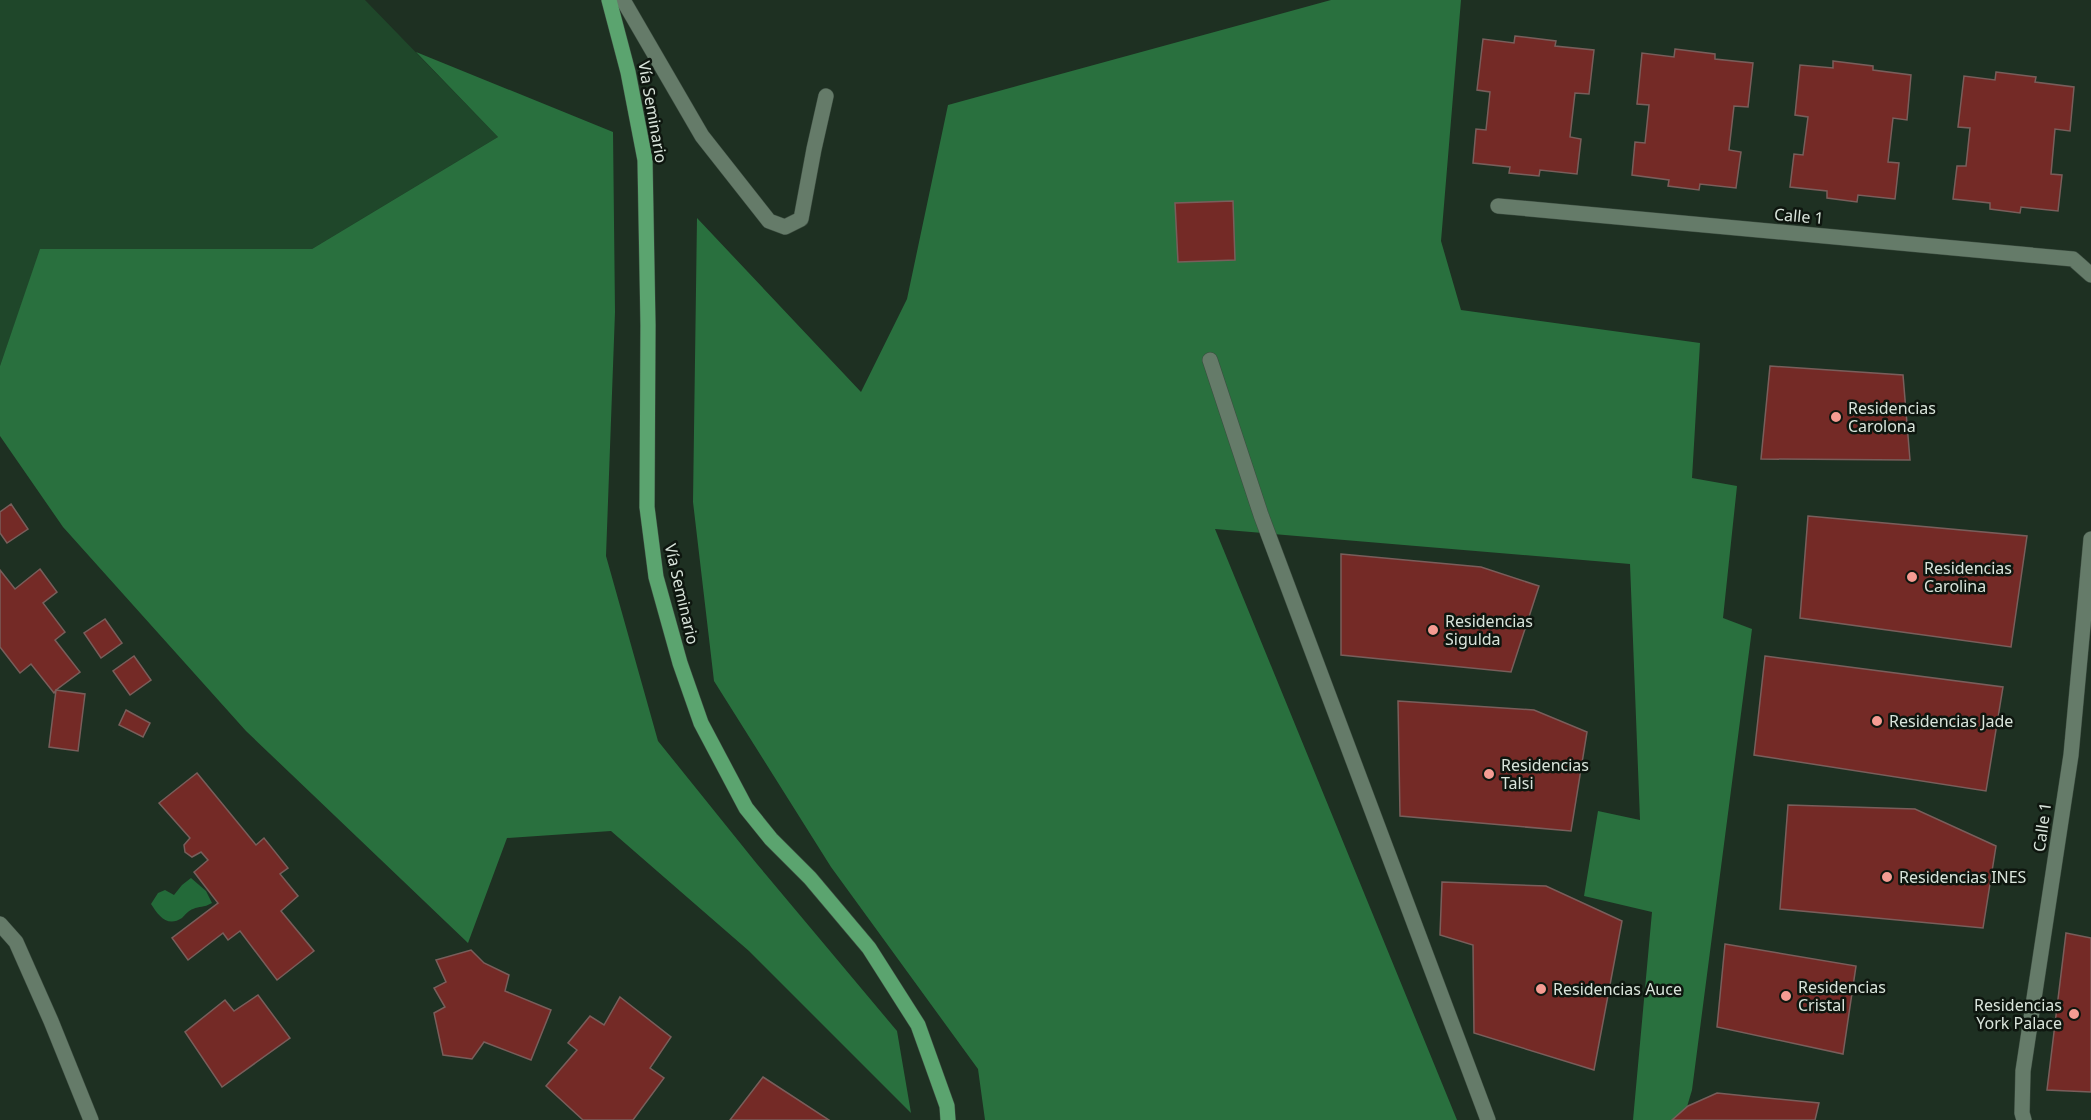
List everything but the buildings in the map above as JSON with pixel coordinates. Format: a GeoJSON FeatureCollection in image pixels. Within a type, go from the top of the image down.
{"type":"FeatureCollection","features":[{"type":"Feature","properties":{"kind":"main road","name":"Vía Seminario"},"geometry":{"type":"LineString","coordinates":[[609,0],[628,72],[645,160],[648,325],[647,507],[656,577],[680,663],[701,723],[746,808],[771,839],[810,878],[869,948],[918,1025],[947,1106],[948,1120]]}},
{"type":"Feature","properties":{"kind":"street"},"geometry":{"type":"LineString","coordinates":[[623,0],[702,136],[769,221],[785,227],[801,219],[826,96]]}},
{"type":"Feature","properties":{"kind":"street","name":"Calle 1"},"geometry":{"type":"LineString","coordinates":[[1498,206],[2073,259],[2091,275]]}},
{"type":"Feature","properties":{"kind":"street"},"geometry":{"type":"LineString","coordinates":[[1210,360],[1261,515],[1488,1120]]}},
{"type":"Feature","properties":{"kind":"street","name":"Calle 1"},"geometry":{"type":"LineString","coordinates":[[2024,1120],[2022,1113],[2023,1071],[2071,755],[2091,539]]}},
{"type":"Feature","properties":{"kind":"street"},"geometry":{"type":"LineString","coordinates":[[0,924],[16,942],[92,1120]]}},
{"type":"Feature","properties":{"kind":"shaded area"},"geometry":{"type":"Polygon","coordinates":[[[0,0],[365,0],[498,137],[312,249],[41,249],[0,366],[0,0]]]}},
{"type":"Feature","properties":{"kind":"shaded area"},"geometry":{"type":"Polygon","coordinates":[[[1331,0],[1461,0],[1441,241],[1461,310],[1700,343],[1692,478],[1737,486],[1723,618],[1752,629],[1692,1090],[1683,1120],[1633,1120],[1652,912],[1584,896],[1598,811],[1640,820],[1630,564],[1215,529],[1457,1120],[985,1120],[978,1069],[831,867],[714,681],[693,502],[697,218],[861,392],[907,299],[948,105],[1331,0]]]}},
{"type":"Feature","properties":{"kind":"shaded area"},"geometry":{"type":"Polygon","coordinates":[[[416,52],[613,132],[615,312],[606,556],[658,741],[757,864],[897,1031],[911,1113],[749,951],[611,831],[507,838],[468,943],[246,731],[63,527],[0,436],[0,366],[40,249],[312,249],[498,137],[416,52]]]}},
{"type":"Feature","properties":{"kind":"shaded area"},"geometry":{"type":"Polygon","coordinates":[[[191,878],[206,891],[212,903],[192,910],[177,921],[163,919],[151,904],[158,893],[165,890],[174,895],[191,878]]]}},
{"type":"Feature","properties":{"kind":"place","name":"Residencias Carolona"},"geometry":{"type":"Point","coordinates":[1836,417]}},
{"type":"Feature","properties":{"kind":"place","name":"Residencias Carolina"},"geometry":{"type":"Point","coordinates":[1912,577]}},
{"type":"Feature","properties":{"kind":"place","name":"Residencias Sigulda"},"geometry":{"type":"Point","coordinates":[1433,630]}},
{"type":"Feature","properties":{"kind":"place","name":"Residencias Jade"},"geometry":{"type":"Point","coordinates":[1877,721]}},
{"type":"Feature","properties":{"kind":"place","name":"Residencias Talsi"},"geometry":{"type":"Point","coordinates":[1489,774]}},
{"type":"Feature","properties":{"kind":"place","name":"Residencias INES"},"geometry":{"type":"Point","coordinates":[1887,877]}},
{"type":"Feature","properties":{"kind":"place","name":"Residencias Auce"},"geometry":{"type":"Point","coordinates":[1541,989]}},
{"type":"Feature","properties":{"kind":"place","name":"Residencias Cristal"},"geometry":{"type":"Point","coordinates":[1786,996]}},
{"type":"Feature","properties":{"kind":"place","name":"Residencias York Palace"},"geometry":{"type":"Point","coordinates":[2074,1014]}}]}
